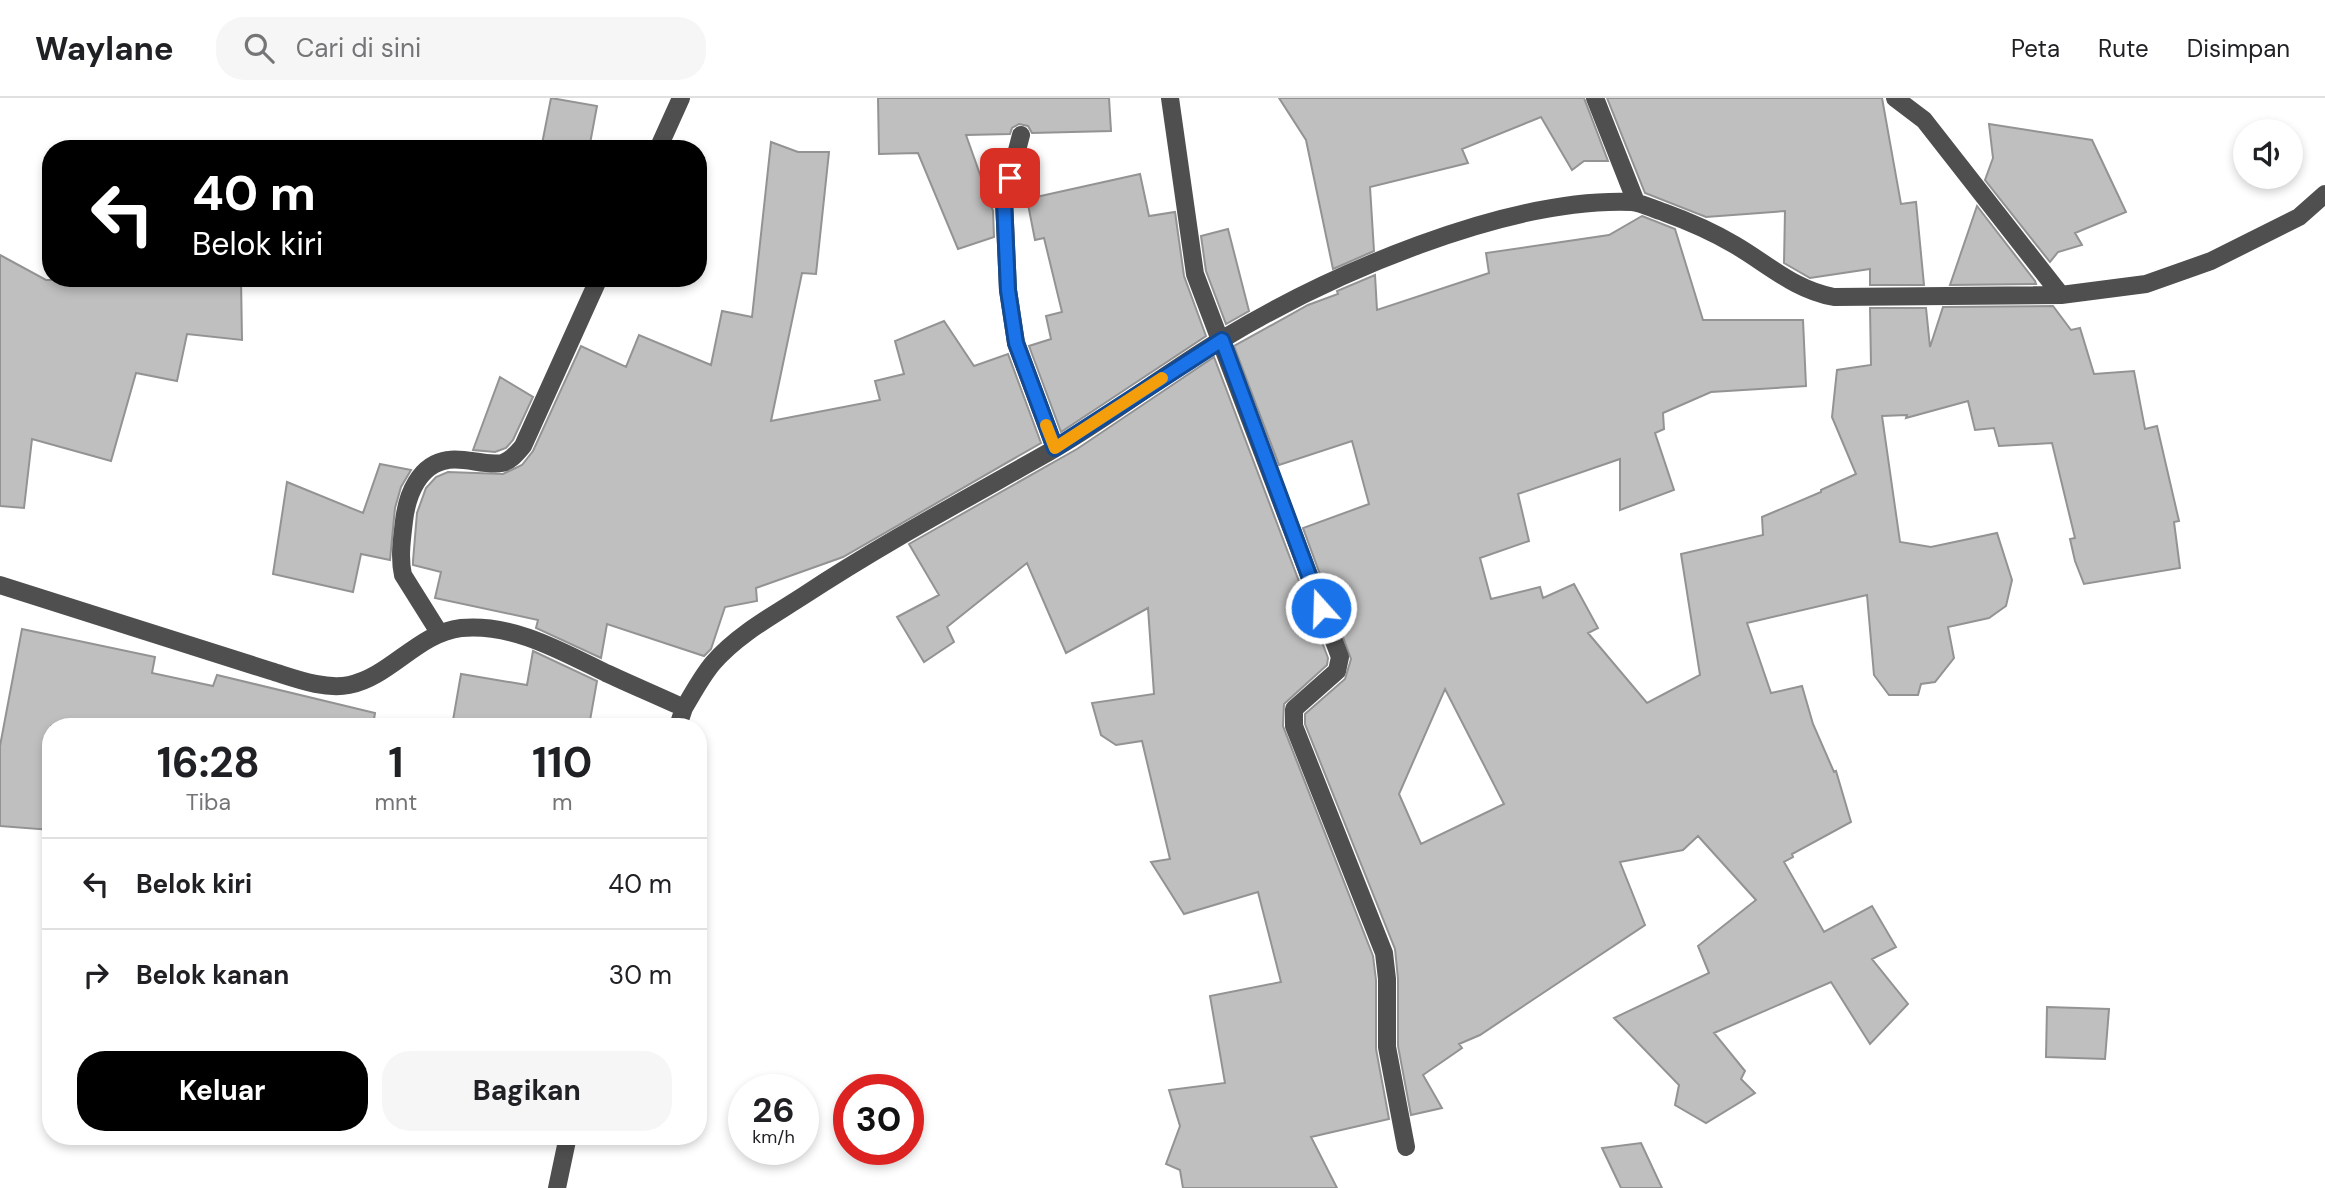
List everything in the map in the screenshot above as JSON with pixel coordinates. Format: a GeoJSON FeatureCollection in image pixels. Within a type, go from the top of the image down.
{"type":"FeatureCollection","features":[{"type":"Feature","properties":{"kind":"street"},"geometry":{"type":"LineString","coordinates":[[662,140],[681,98]]}},
{"type":"Feature","properties":{"kind":"street"},"geometry":{"type":"LineString","coordinates":[[1170,98],[1195,274],[1340,657],[1337,671],[1294,709],[1293,726],[1384,953],[1387,979],[1387,1047],[1406,1147]]}},
{"type":"Feature","properties":{"kind":"street"},"geometry":{"type":"LineString","coordinates":[[1595,98],[1636,202]]}},
{"type":"Feature","properties":{"kind":"street"},"geometry":{"type":"LineString","coordinates":[[1895,98],[1924,120],[2061,295]]}},
{"type":"Feature","properties":{"kind":"street"},"geometry":{"type":"LineString","coordinates":[[1021,135],[1004,200],[1008,290],[1016,343],[1055,448]]}},
{"type":"Feature","properties":{"kind":"street"},"geometry":{"type":"LineString","coordinates":[[681,718],[684,708],[712,664],[746,633],[836,574],[1055,448],[1222,340],[1298,297],[1384,260],[1474,227],[1538,211],[1588,204],[1636,202],[1688,221],[1735,245],[1812,293],[1834,297],[2061,295],[2146,284],[2211,261],[2299,217],[2325,194]]}},
{"type":"Feature","properties":{"kind":"street"},"geometry":{"type":"LineString","coordinates":[[440,634],[403,575],[401,565],[405,512],[413,488],[424,471],[447,460],[503,463],[517,453],[523,446],[595,287]]}},
{"type":"Feature","properties":{"kind":"street"},"geometry":{"type":"LineString","coordinates":[[0,585],[316,684],[346,686],[363,681],[440,634],[459,628],[487,627],[537,639],[684,708]]}},
{"type":"Feature","properties":{"kind":"street"},"geometry":{"type":"LineString","coordinates":[[557,1188],[566,1145]]}},
{"type":"Feature","properties":{"kind":"building"},"geometry":{"type":"Polygon","coordinates":[[[551,98],[597,106],[591,140],[543,140],[551,98]]]}},
{"type":"Feature","properties":{"kind":"building"},"geometry":{"type":"Polygon","coordinates":[[[878,98],[1109,98],[1111,131],[1032,133],[1028,126],[1019,124],[1012,128],[1010,134],[966,135],[993,211],[994,237],[958,249],[918,153],[879,154],[878,98]]]}},
{"type":"Feature","properties":{"kind":"building"},"geometry":{"type":"Polygon","coordinates":[[[1279,98],[1584,98],[1608,161],[1584,161],[1572,170],[1541,117],[1462,149],[1468,163],[1370,187],[1374,251],[1333,269],[1306,140],[1279,98]]]}},
{"type":"Feature","properties":{"kind":"building"},"geometry":{"type":"Polygon","coordinates":[[[1607,98],[1882,98],[1901,204],[1916,202],[1924,285],[1870,285],[1870,269],[1810,278],[1784,263],[1785,211],[1706,217],[1645,193],[1607,98]]]}},
{"type":"Feature","properties":{"kind":"building"},"geometry":{"type":"Polygon","coordinates":[[[1989,124],[2092,140],[2126,212],[2075,233],[2082,245],[2058,252],[2050,262],[1985,180],[1993,158],[1989,124]]]}},
{"type":"Feature","properties":{"kind":"building"},"geometry":{"type":"Polygon","coordinates":[[[771,142],[798,152],[829,152],[816,274],[802,273],[771,421],[880,400],[875,381],[904,374],[895,341],[944,321],[974,366],[1008,354],[1041,443],[843,557],[756,588],[757,601],[725,607],[711,649],[704,656],[607,624],[601,658],[536,628],[538,620],[435,598],[441,572],[413,565],[417,513],[426,488],[436,477],[448,472],[503,474],[522,465],[533,451],[581,346],[626,367],[639,335],[711,365],[722,311],[752,317],[771,142]]]}},
{"type":"Feature","properties":{"kind":"building"},"geometry":{"type":"Polygon","coordinates":[[[1140,174],[1149,216],[1175,212],[1184,276],[1206,336],[1061,432],[1029,346],[1051,339],[1046,316],[1062,312],[1044,238],[1035,240],[1027,199],[1140,174]]]}},
{"type":"Feature","properties":{"kind":"building"},"geometry":{"type":"Polygon","coordinates":[[[1977,206],[2035,281],[2036,284],[1950,285],[1977,206]]]}},
{"type":"Feature","properties":{"kind":"building"},"geometry":{"type":"Polygon","coordinates":[[[1642,216],[1675,229],[1703,320],[1803,320],[1806,386],[1711,392],[1663,413],[1664,429],[1655,433],[1674,490],[1620,510],[1620,459],[1518,494],[1529,541],[1480,558],[1491,599],[1540,587],[1543,598],[1574,584],[1598,628],[1588,633],[1647,703],[1700,675],[1681,554],[1763,535],[1762,517],[1856,474],[1832,417],[1837,370],[1871,365],[1870,308],[1926,308],[1930,347],[1943,307],[2053,306],[2071,330],[2080,328],[2094,374],[2134,371],[2145,429],[2157,426],[2179,521],[2174,522],[2180,568],[2084,584],[2070,539],[2075,538],[2052,443],[1999,446],[1994,428],[1975,430],[1968,401],[1906,418],[1907,415],[1882,416],[1900,542],[1931,547],[1997,533],[2012,580],[2006,606],[1989,618],[1948,627],[1954,658],[1935,682],[1921,684],[1918,695],[1889,695],[1874,675],[1867,595],[1747,623],[1771,693],[1802,686],[1813,724],[1834,772],[1836,771],[1851,822],[1792,854],[1793,857],[1784,862],[1824,932],[1872,906],[1896,947],[1872,959],[1908,1004],[1870,1044],[1831,982],[1714,1033],[1745,1071],[1741,1079],[1755,1093],[1706,1123],[1675,1105],[1679,1085],[1614,1018],[1709,973],[1698,946],[1756,900],[1698,836],[1683,850],[1620,862],[1645,925],[1480,1035],[1459,1044],[1462,1048],[1423,1075],[1442,1108],[1411,1115],[1398,1046],[1395,949],[1305,724],[1305,714],[1345,679],[1351,659],[1303,528],[1369,504],[1352,441],[1279,465],[1234,346],[1308,305],[1338,294],[1337,291],[1375,275],[1377,310],[1489,273],[1486,253],[1609,235],[1642,216]],[[1445,689],[1399,794],[1421,844],[1504,804],[1445,689]]]}},
{"type":"Feature","properties":{"kind":"building"},"geometry":{"type":"Polygon","coordinates":[[[1228,229],[1249,311],[1226,324],[1206,271],[1201,236],[1228,229]]]}},
{"type":"Feature","properties":{"kind":"building"},"geometry":{"type":"Polygon","coordinates":[[[0,255],[42,278],[42,287],[241,287],[242,340],[187,334],[177,381],[136,373],[111,461],[32,439],[24,508],[0,506],[0,255]]]}},
{"type":"Feature","properties":{"kind":"building"},"geometry":{"type":"Polygon","coordinates":[[[1214,357],[1328,658],[1327,665],[1284,704],[1283,726],[1373,956],[1376,980],[1376,1049],[1389,1119],[1311,1137],[1337,1188],[1183,1188],[1180,1170],[1166,1164],[1180,1126],[1169,1090],[1225,1083],[1210,996],[1281,982],[1258,892],[1184,914],[1151,862],[1170,859],[1142,741],[1116,745],[1101,735],[1092,703],[1154,694],[1148,608],[1066,653],[1027,563],[947,627],[954,642],[924,662],[897,617],[939,595],[909,544],[1077,449],[1214,357]]]}},
{"type":"Feature","properties":{"kind":"building"},"geometry":{"type":"Polygon","coordinates":[[[500,377],[533,397],[513,440],[506,448],[495,452],[473,450],[500,377]]]}},
{"type":"Feature","properties":{"kind":"building"},"geometry":{"type":"Polygon","coordinates":[[[380,464],[411,470],[401,487],[395,508],[390,560],[361,554],[353,592],[273,574],[287,482],[363,513],[380,464]]]}},
{"type":"Feature","properties":{"kind":"building"},"geometry":{"type":"Polygon","coordinates":[[[22,629],[155,657],[152,673],[213,686],[217,675],[375,713],[374,718],[42,718],[42,829],[0,826],[0,746],[22,629]]]}},
{"type":"Feature","properties":{"kind":"building"},"geometry":{"type":"Polygon","coordinates":[[[533,651],[597,681],[590,718],[453,718],[461,674],[527,685],[533,651]]]}},
{"type":"Feature","properties":{"kind":"building"},"geometry":{"type":"Polygon","coordinates":[[[2047,1007],[2109,1009],[2105,1059],[2046,1057],[2047,1007]]]}},
{"type":"Feature","properties":{"kind":"building"},"geometry":{"type":"Polygon","coordinates":[[[1641,1143],[1662,1188],[1621,1188],[1602,1148],[1641,1143]]]}},
{"type":"Feature","properties":{"kind":"slow traffic"},"geometry":{"type":"LineString","coordinates":[[1046,425],[1055,448],[1162,378]]}},
{"type":"Feature","properties":{"kind":"route"},"geometry":{"type":"LineString","coordinates":[[1010,178],[1004,200],[1008,290],[1016,343],[1055,448],[1222,340],[1321,608]]}}]}
